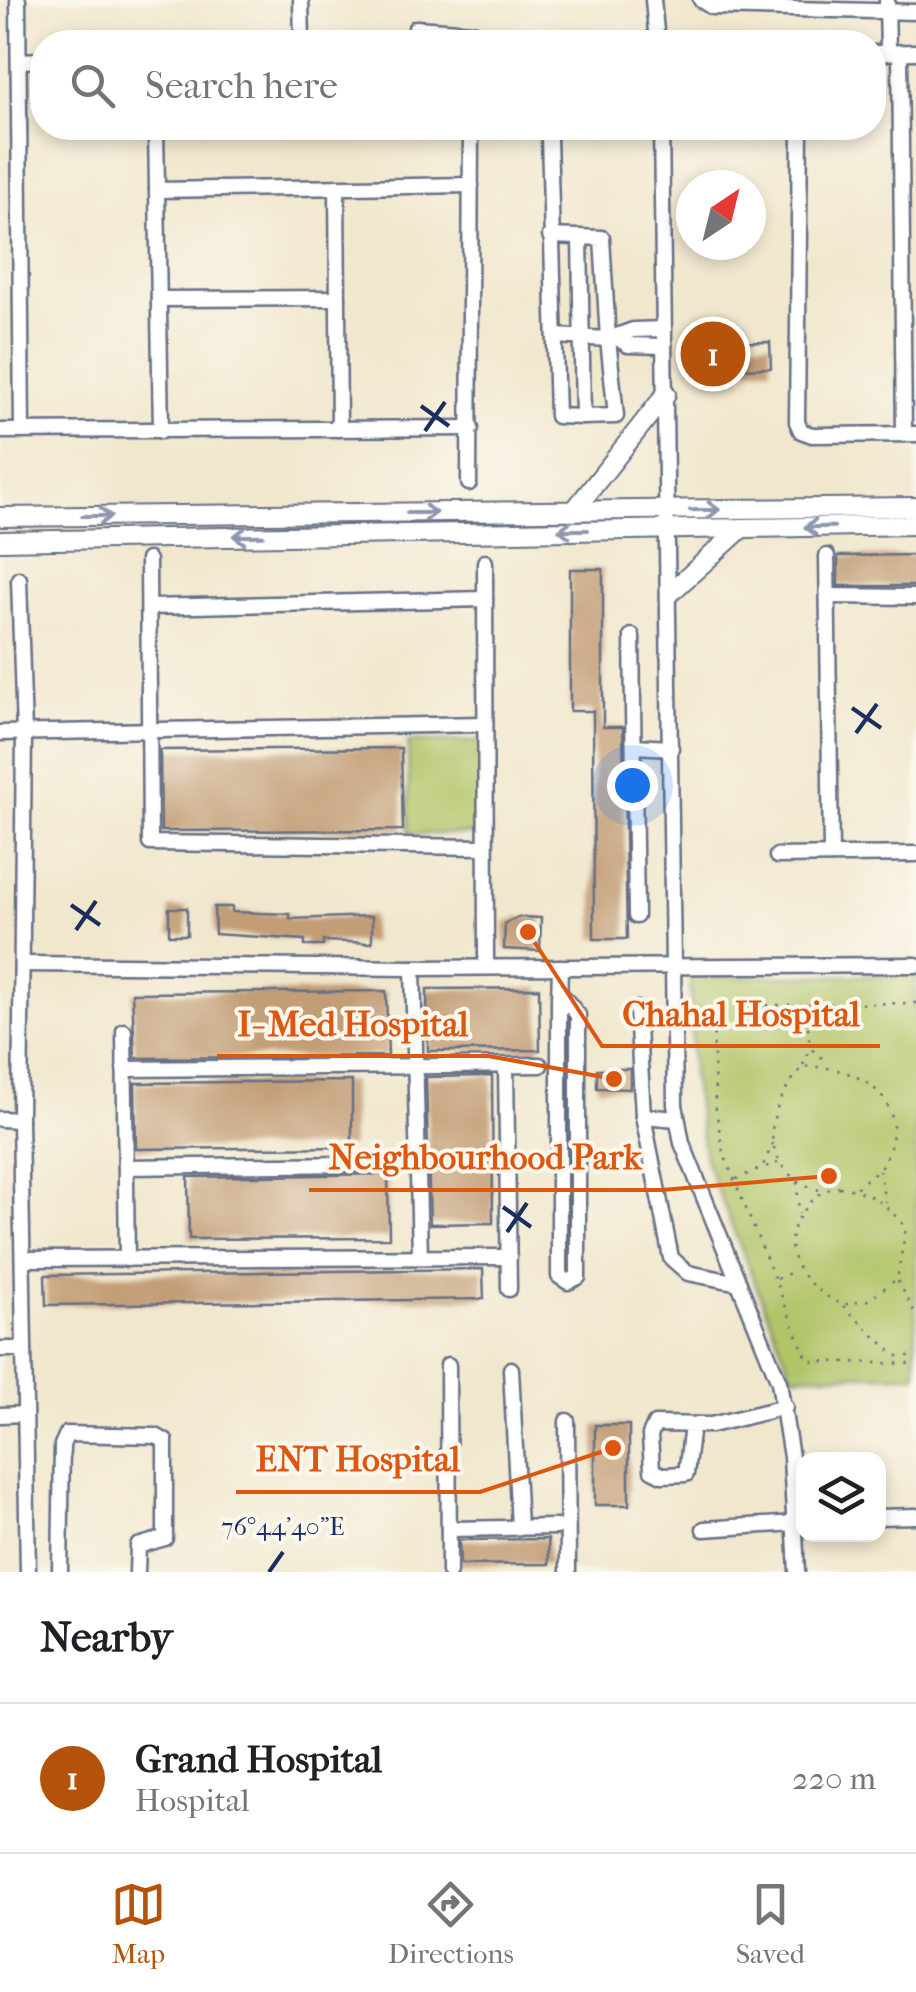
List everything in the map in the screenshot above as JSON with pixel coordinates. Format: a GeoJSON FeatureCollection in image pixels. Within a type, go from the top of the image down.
{"type":"FeatureCollection","features":[{"type":"Feature","properties":{"kind":"main road"},"geometry":{"type":"LineString","coordinates":[[572,512],[666,394]]}},
{"type":"Feature","properties":{"kind":"main road"},"geometry":{"type":"LineString","coordinates":[[0,541],[670,520],[916,507]]}},
{"type":"Feature","properties":{"kind":"main road"},"geometry":{"type":"LineString","coordinates":[[0,516],[572,512],[742,528],[916,525]]}},
{"type":"Feature","properties":{"kind":"main road"},"geometry":{"type":"LineString","coordinates":[[670,594],[742,528]]}},
{"type":"Feature","properties":{"kind":"street"},"geometry":{"type":"LineString","coordinates":[[18,0],[22,431]]}},
{"type":"Feature","properties":{"kind":"street"},"geometry":{"type":"LineString","coordinates":[[301,0],[302,30]]}},
{"type":"Feature","properties":{"kind":"street"},"geometry":{"type":"LineString","coordinates":[[653,0],[656,30]]}},
{"type":"Feature","properties":{"kind":"street"},"geometry":{"type":"LineString","coordinates":[[701,0],[712,7],[887,7],[916,12]]}},
{"type":"Feature","properties":{"kind":"street"},"geometry":{"type":"LineString","coordinates":[[800,140],[797,422],[801,431],[812,435],[910,434],[909,152],[887,53],[887,7]]}},
{"type":"Feature","properties":{"kind":"street"},"geometry":{"type":"LineString","coordinates":[[416,28],[444,30]]}},
{"type":"Feature","properties":{"kind":"street"},"geometry":{"type":"LineString","coordinates":[[887,53],[916,52]]}},
{"type":"Feature","properties":{"kind":"street"},"geometry":{"type":"LineString","coordinates":[[19,60],[30,60]]}},
{"type":"Feature","properties":{"kind":"street"},"geometry":{"type":"LineString","coordinates":[[156,140],[161,430]]}},
{"type":"Feature","properties":{"kind":"street"},"geometry":{"type":"LineString","coordinates":[[469,483],[471,140]]}},
{"type":"Feature","properties":{"kind":"street"},"geometry":{"type":"LineString","coordinates":[[549,140],[550,236],[557,416],[616,416],[613,339],[602,238],[550,236]]}},
{"type":"Feature","properties":{"kind":"street"},"geometry":{"type":"LineString","coordinates":[[661,140],[677,1120],[682,1143],[780,1382],[796,1511]]}},
{"type":"Feature","properties":{"kind":"street"},"geometry":{"type":"LineString","coordinates":[[157,190],[470,185]]}},
{"type":"Feature","properties":{"kind":"street"},"geometry":{"type":"LineString","coordinates":[[337,187],[339,429]]}},
{"type":"Feature","properties":{"kind":"street"},"geometry":{"type":"LineString","coordinates":[[580,238],[583,417]]}},
{"type":"Feature","properties":{"kind":"street"},"geometry":{"type":"LineString","coordinates":[[159,299],[338,298]]}},
{"type":"Feature","properties":{"kind":"street"},"geometry":{"type":"LineString","coordinates":[[613,339],[633,330],[664,329]]}},
{"type":"Feature","properties":{"kind":"street"},"geometry":{"type":"LineString","coordinates":[[554,336],[664,346]]}},
{"type":"Feature","properties":{"kind":"street"},"geometry":{"type":"LineString","coordinates":[[0,432],[471,428]]}},
{"type":"Feature","properties":{"kind":"street"},"geometry":{"type":"LineString","coordinates":[[827,556],[831,855]]}},
{"type":"Feature","properties":{"kind":"street"},"geometry":{"type":"LineString","coordinates":[[148,560],[150,843],[484,848]]}},
{"type":"Feature","properties":{"kind":"street"},"geometry":{"type":"LineString","coordinates":[[485,562],[486,968]]}},
{"type":"Feature","properties":{"kind":"street"},"geometry":{"type":"LineString","coordinates":[[20,579],[24,733],[20,1120],[28,1572]]}},
{"type":"Feature","properties":{"kind":"street"},"geometry":{"type":"LineString","coordinates":[[828,596],[916,597]]}},
{"type":"Feature","properties":{"kind":"street"},"geometry":{"type":"LineString","coordinates":[[148,607],[485,600]]}},
{"type":"Feature","properties":{"kind":"street"},"geometry":{"type":"LineString","coordinates":[[632,636],[636,916]]}},
{"type":"Feature","properties":{"kind":"street"},"geometry":{"type":"LineString","coordinates":[[0,733],[484,724]]}},
{"type":"Feature","properties":{"kind":"street"},"geometry":{"type":"LineString","coordinates":[[634,746],[672,748]]}},
{"type":"Feature","properties":{"kind":"street"},"geometry":{"type":"LineString","coordinates":[[777,856],[916,854]]}},
{"type":"Feature","properties":{"kind":"street"},"geometry":{"type":"LineString","coordinates":[[24,964],[413,968],[916,965]]}},
{"type":"Feature","properties":{"kind":"street"},"geometry":{"type":"LineString","coordinates":[[413,968],[420,1257]]}},
{"type":"Feature","properties":{"kind":"street"},"geometry":{"type":"LineString","coordinates":[[560,968],[558,1276],[568,1282],[578,1276],[578,1015],[560,992]]}},
{"type":"Feature","properties":{"kind":"street"},"geometry":{"type":"LineString","coordinates":[[637,1009],[642,1116],[670,1258],[688,1273],[739,1283]]}},
{"type":"Feature","properties":{"kind":"street"},"geometry":{"type":"LineString","coordinates":[[124,1031],[127,1259]]}},
{"type":"Feature","properties":{"kind":"street"},"geometry":{"type":"LineString","coordinates":[[506,1066],[509,1289]]}},
{"type":"Feature","properties":{"kind":"street"},"geometry":{"type":"LineString","coordinates":[[124,1069],[540,1066]]}},
{"type":"Feature","properties":{"kind":"street"},"geometry":{"type":"LineString","coordinates":[[642,1116],[677,1120]]}},
{"type":"Feature","properties":{"kind":"street"},"geometry":{"type":"LineString","coordinates":[[0,1120],[20,1120]]}},
{"type":"Feature","properties":{"kind":"street"},"geometry":{"type":"LineString","coordinates":[[126,1167],[418,1163]]}},
{"type":"Feature","properties":{"kind":"street"},"geometry":{"type":"LineString","coordinates":[[24,1259],[510,1257]]}},
{"type":"Feature","properties":{"kind":"street"},"geometry":{"type":"LineString","coordinates":[[0,1349],[24,1349]]}},
{"type":"Feature","properties":{"kind":"street"},"geometry":{"type":"LineString","coordinates":[[448,1365],[449,1572]]}},
{"type":"Feature","properties":{"kind":"street"},"geometry":{"type":"LineString","coordinates":[[512,1369],[520,1527]]}},
{"type":"Feature","properties":{"kind":"street"},"geometry":{"type":"LineString","coordinates":[[692,1425],[785,1407]]}},
{"type":"Feature","properties":{"kind":"street"},"geometry":{"type":"LineString","coordinates":[[0,1415],[25,1414]]}},
{"type":"Feature","properties":{"kind":"street"},"geometry":{"type":"LineString","coordinates":[[567,1422],[568,1572]]}},
{"type":"Feature","properties":{"kind":"street"},"geometry":{"type":"LineString","coordinates":[[60,1572],[62,1444],[67,1434],[156,1436],[165,1441],[164,1538],[138,1546],[137,1572]]}},
{"type":"Feature","properties":{"kind":"street"},"geometry":{"type":"LineString","coordinates":[[886,1516],[916,1516]]}},
{"type":"Feature","properties":{"kind":"street"},"geometry":{"type":"LineString","coordinates":[[704,1529],[796,1520]]}},
{"type":"Feature","properties":{"kind":"street"},"geometry":{"type":"LineString","coordinates":[[449,1529],[557,1527]]}},
{"type":"Feature","properties":{"kind":"street"},"geometry":{"type":"LineString","coordinates":[[797,1542],[797,1572]]}},
{"type":"Feature","properties":{"kind":"path"},"geometry":{"type":"LineString","coordinates":[[916,1002],[714,1006],[715,1104],[734,1180],[812,1361],[916,1364]]}},
{"type":"Feature","properties":{"kind":"path"},"geometry":{"type":"LineString","coordinates":[[806,1004],[810,1048],[772,1112],[774,1143],[781,1162],[797,1182],[820,1191],[855,1189],[885,1203],[906,1228],[897,1279],[916,1315]]}},
{"type":"Feature","properties":{"kind":"path"},"geometry":{"type":"LineString","coordinates":[[810,1048],[830,1065],[868,1078],[893,1114],[892,1142],[879,1168],[855,1189]]}},
{"type":"Feature","properties":{"kind":"path"},"geometry":{"type":"LineString","coordinates":[[802,1067],[830,1065]]}},
{"type":"Feature","properties":{"kind":"path"},"geometry":{"type":"LineString","coordinates":[[762,1168],[774,1143]]}},
{"type":"Feature","properties":{"kind":"path"},"geometry":{"type":"LineString","coordinates":[[734,1180],[781,1162]]}},
{"type":"Feature","properties":{"kind":"path"},"geometry":{"type":"LineString","coordinates":[[879,1168],[885,1203]]}},
{"type":"Feature","properties":{"kind":"path"},"geometry":{"type":"LineString","coordinates":[[797,1182],[800,1215]]}},
{"type":"Feature","properties":{"kind":"path"},"geometry":{"type":"LineString","coordinates":[[820,1191],[790,1234],[790,1249],[798,1270],[813,1288],[842,1305],[896,1356],[916,1356]]}},
{"type":"Feature","properties":{"kind":"path"},"geometry":{"type":"LineString","coordinates":[[777,1280],[798,1270]]}},
{"type":"Feature","properties":{"kind":"path"},"geometry":{"type":"LineString","coordinates":[[842,1305],[868,1300],[897,1279]]}},
{"type":"Feature","properties":{"kind":"green space"},"geometry":{"type":"Polygon","coordinates":[[[483,741],[484,834],[409,834],[408,742],[483,741]]]}},
{"type":"Feature","properties":{"kind":"green space"},"geometry":{"type":"Polygon","coordinates":[[[916,975],[916,1375],[792,1375],[705,1159],[692,1074],[690,977],[916,975]]]}},
{"type":"Feature","properties":{"kind":"building"},"geometry":{"type":"Polygon","coordinates":[[[770,342],[771,368],[700,370],[700,343],[770,342]]]}},
{"type":"Feature","properties":{"kind":"building"},"geometry":{"type":"Polygon","coordinates":[[[916,555],[916,586],[838,586],[838,556],[916,555]]]}},
{"type":"Feature","properties":{"kind":"building"},"geometry":{"type":"Polygon","coordinates":[[[570,569],[603,569],[603,727],[623,727],[627,939],[594,939],[593,711],[570,711],[570,569]]]}},
{"type":"Feature","properties":{"kind":"building"},"geometry":{"type":"Polygon","coordinates":[[[401,748],[403,830],[161,831],[160,750],[401,748]]]}},
{"type":"Feature","properties":{"kind":"building"},"geometry":{"type":"Polygon","coordinates":[[[214,907],[232,907],[232,912],[290,914],[290,919],[372,916],[372,943],[323,941],[323,946],[305,946],[305,940],[215,934],[214,907]]]}},
{"type":"Feature","properties":{"kind":"building"},"geometry":{"type":"Polygon","coordinates":[[[169,908],[187,908],[187,935],[169,935],[169,908]]]}},
{"type":"Feature","properties":{"kind":"building"},"geometry":{"type":"Polygon","coordinates":[[[519,917],[541,918],[540,951],[504,949],[505,923],[519,917]]]}},
{"type":"Feature","properties":{"kind":"building"},"geometry":{"type":"Polygon","coordinates":[[[539,988],[540,1050],[428,1051],[427,989],[539,988]]]}},
{"type":"Feature","properties":{"kind":"building"},"geometry":{"type":"Polygon","coordinates":[[[386,991],[388,1056],[135,1058],[132,993],[386,991]]]}},
{"type":"Feature","properties":{"kind":"building"},"geometry":{"type":"Polygon","coordinates":[[[597,1069],[630,1069],[630,1089],[597,1088],[597,1069]]]}},
{"type":"Feature","properties":{"kind":"building"},"geometry":{"type":"Polygon","coordinates":[[[492,1076],[493,1223],[430,1224],[426,1077],[492,1076]]]}},
{"type":"Feature","properties":{"kind":"building"},"geometry":{"type":"Polygon","coordinates":[[[352,1081],[352,1147],[136,1149],[135,1083],[352,1081]]]}},
{"type":"Feature","properties":{"kind":"building"},"geometry":{"type":"Polygon","coordinates":[[[388,1174],[389,1238],[189,1239],[188,1177],[388,1174]]]}},
{"type":"Feature","properties":{"kind":"building"},"geometry":{"type":"Polygon","coordinates":[[[483,1269],[484,1299],[46,1305],[45,1275],[483,1269]]]}},
{"type":"Feature","properties":{"kind":"building"},"geometry":{"type":"Polygon","coordinates":[[[595,1425],[629,1425],[629,1505],[595,1505],[595,1425]]]}},
{"type":"Feature","properties":{"kind":"building"},"geometry":{"type":"Polygon","coordinates":[[[548,1539],[549,1564],[460,1565],[459,1540],[548,1539]]]}},
{"type":"Feature","properties":{"kind":"place","name":"Grand Hospital"},"geometry":{"type":"Point","coordinates":[713,354]}},
{"type":"Feature","properties":{"kind":"place","name":"Chahal Hospital"},"geometry":{"type":"Point","coordinates":[528,932]}},
{"type":"Feature","properties":{"kind":"place","name":"I- Med Hospital"},"geometry":{"type":"Point","coordinates":[614,1079]}},
{"type":"Feature","properties":{"kind":"place","name":"Neighbourhood Park"},"geometry":{"type":"Point","coordinates":[829,1176]}},
{"type":"Feature","properties":{"kind":"place","name":"ENT Hospital"},"geometry":{"type":"Point","coordinates":[613,1448]}}]}
